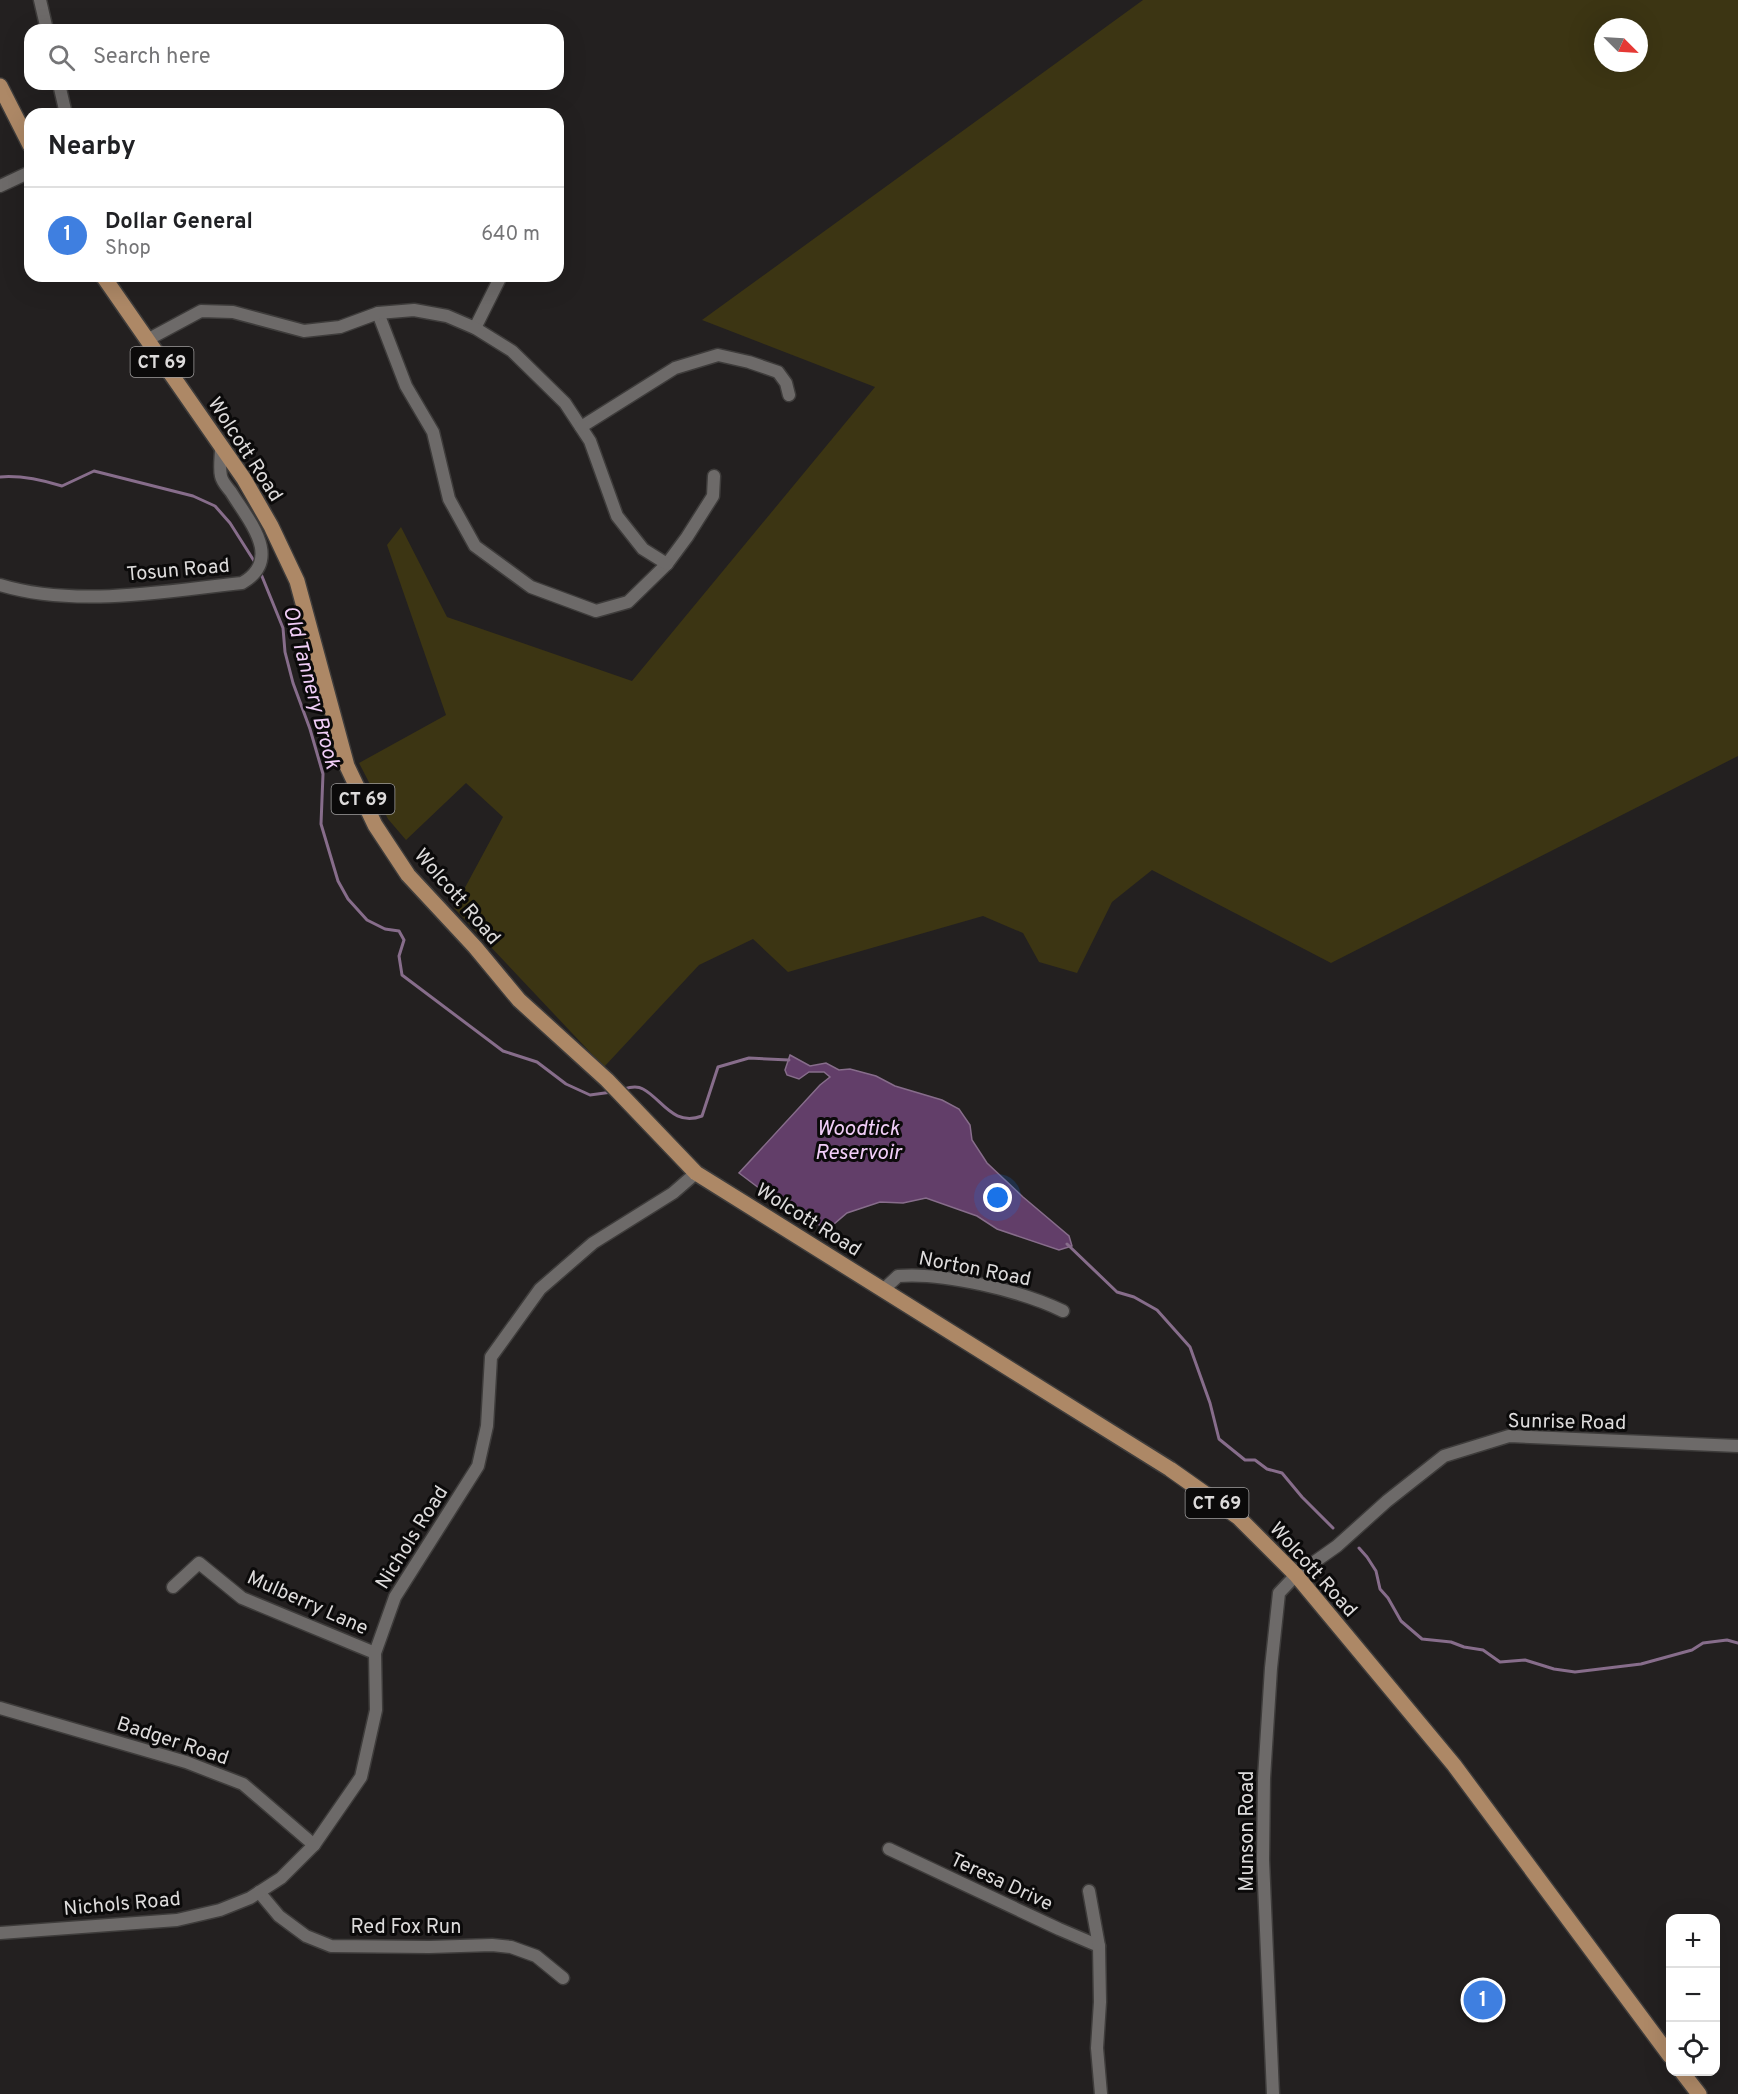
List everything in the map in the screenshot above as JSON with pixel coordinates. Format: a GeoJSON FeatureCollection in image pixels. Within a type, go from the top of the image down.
{"type":"FeatureCollection","features":[{"type":"Feature","properties":{"kind":"main road"},"geometry":{"type":"LineString","coordinates":[[0,86],[24,133]]}},
{"type":"Feature","properties":{"kind":"main road","name":"Wolcott Road"},"geometry":{"type":"LineString","coordinates":[[107,282],[243,479],[271,526],[297,581],[347,766],[375,825],[408,875],[475,947],[516,996],[627,1101],[696,1173],[1170,1469],[1238,1517],[1296,1575],[1454,1765],[1666,2049]]}},
{"type":"Feature","properties":{"kind":"main road"},"geometry":{"type":"LineString","coordinates":[[1685,2076],[1699,2094]]}},
{"type":"Feature","properties":{"kind":"street"},"geometry":{"type":"LineString","coordinates":[[40,0],[46,24]]}},
{"type":"Feature","properties":{"kind":"street"},"geometry":{"type":"LineString","coordinates":[[60,90],[64,108]]}},
{"type":"Feature","properties":{"kind":"street"},"geometry":{"type":"LineString","coordinates":[[0,186],[24,175]]}},
{"type":"Feature","properties":{"kind":"street"},"geometry":{"type":"LineString","coordinates":[[475,328],[498,282]]}},
{"type":"Feature","properties":{"kind":"street"},"geometry":{"type":"LineString","coordinates":[[147,340],[201,311],[233,312],[304,331],[340,327],[378,313],[414,310],[447,316],[475,328],[512,351],[565,403],[590,441],[616,516],[643,549],[667,564]]}},
{"type":"Feature","properties":{"kind":"street"},"geometry":{"type":"LineString","coordinates":[[378,313],[406,386],[433,432],[449,499],[475,546],[531,587],[596,611],[628,602],[667,564],[713,496],[714,476]]}},
{"type":"Feature","properties":{"kind":"street"},"geometry":{"type":"LineString","coordinates":[[581,427],[675,368],[718,356],[749,362],[778,372],[786,383],[789,395]]}},
{"type":"Feature","properties":{"kind":"street","name":"Tosun Road"},"geometry":{"type":"LineString","coordinates":[[0,585],[18,591],[87,597],[247,581],[263,560],[262,548],[257,534],[221,477],[221,448]]}},
{"type":"Feature","properties":{"kind":"street","name":"Nichols Road"},"geometry":{"type":"LineString","coordinates":[[0,1933],[177,1920],[220,1910],[259,1893],[281,1878],[314,1845],[360,1778],[376,1710],[375,1653],[395,1597],[478,1466],[487,1425],[491,1357],[540,1289],[593,1243],[673,1193],[696,1173]]}},
{"type":"Feature","properties":{"kind":"street","name":"Norton Road"},"geometry":{"type":"LineString","coordinates":[[883,1290],[898,1276],[914,1274],[1023,1294],[1063,1311]]}},
{"type":"Feature","properties":{"kind":"street","name":"Sunrise Road"},"geometry":{"type":"LineString","coordinates":[[1296,1575],[1337,1546],[1387,1501],[1444,1455],[1509,1436],[1738,1446]]}},
{"type":"Feature","properties":{"kind":"street","name":"Mulberry Lane"},"geometry":{"type":"LineString","coordinates":[[172,1587],[199,1563],[242,1598],[375,1653]]}},
{"type":"Feature","properties":{"kind":"street","name":"Munson Road"},"geometry":{"type":"LineString","coordinates":[[1273,2094],[1263,1860],[1264,1778],[1279,1593],[1296,1575]]}},
{"type":"Feature","properties":{"kind":"street","name":"Badger Road"},"geometry":{"type":"LineString","coordinates":[[0,1707],[186,1762],[243,1784],[314,1845]]}},
{"type":"Feature","properties":{"kind":"street","name":"Teresa Drive"},"geometry":{"type":"LineString","coordinates":[[889,1849],[1099,1946]]}},
{"type":"Feature","properties":{"kind":"street"},"geometry":{"type":"LineString","coordinates":[[1089,1891],[1099,1946],[1100,2002],[1096,2048],[1101,2094]]}},
{"type":"Feature","properties":{"kind":"street","name":"Red Fox Run"},"geometry":{"type":"LineString","coordinates":[[259,1893],[279,1916],[306,1936],[331,1946],[492,1945],[511,1947],[536,1956],[563,1978]]}},
{"type":"Feature","properties":{"kind":"shaded area"},"geometry":{"type":"Polygon","coordinates":[[[1143,0],[1738,0],[1738,756],[1331,963],[1152,870],[1112,902],[1077,973],[1039,962],[1023,933],[983,916],[788,972],[753,939],[699,965],[604,1067],[454,908],[503,817],[466,783],[406,840],[388,819],[359,763],[446,715],[387,545],[401,527],[447,617],[632,681],[875,387],[702,320],[1143,0]]]}},
{"type":"Feature","properties":{"kind":"water","name":"Woodtick Reservoir"},"geometry":{"type":"Polygon","coordinates":[[[790,1055],[810,1066],[826,1063],[839,1070],[850,1069],[876,1076],[895,1086],[942,1100],[959,1109],[970,1125],[972,1140],[987,1163],[1069,1236],[1072,1246],[1059,1250],[997,1229],[977,1216],[926,1198],[903,1203],[880,1202],[847,1213],[828,1229],[788,1210],[739,1173],[830,1077],[824,1072],[809,1072],[799,1079],[787,1075],[785,1070],[790,1055]]]}},
{"type":"Feature","properties":{"kind":"waterway","name":"Old Tannery Brook"},"geometry":{"type":"LineString","coordinates":[[0,477],[31,478],[62,486],[94,471],[193,496],[215,506],[230,523],[256,564]]}},
{"type":"Feature","properties":{"kind":"waterway","name":"Old Tannery Brook"},"geometry":{"type":"LineString","coordinates":[[259,569],[283,628],[285,652],[293,683],[323,774],[321,824],[338,881],[348,899],[367,920],[385,929],[399,931],[404,940],[399,956],[402,975],[503,1051],[537,1062],[566,1084],[590,1095],[612,1092]]}},
{"type":"Feature","properties":{"kind":"waterway","name":"Old Tannery Brook"},"geometry":{"type":"LineString","coordinates":[[624,1089],[641,1088],[676,1115],[692,1118],[702,1116],[718,1067],[749,1058],[789,1060]]}},
{"type":"Feature","properties":{"kind":"waterway","name":"Old Tannery Brook"},"geometry":{"type":"LineString","coordinates":[[1067,1244],[1117,1292],[1134,1297],[1157,1310],[1190,1347],[1210,1403],[1219,1439],[1245,1460],[1255,1460],[1267,1469],[1282,1473],[1333,1528]]}},
{"type":"Feature","properties":{"kind":"waterway","name":"Old Tannery Brook"},"geometry":{"type":"LineString","coordinates":[[1359,1548],[1376,1571],[1380,1589],[1401,1621],[1422,1639],[1451,1642],[1483,1650],[1500,1662],[1525,1660],[1554,1669],[1575,1672],[1641,1664],[1692,1650],[1703,1643],[1727,1640],[1738,1643]]}},
{"type":"Feature","properties":{"kind":"place","name":"Dollar General"},"geometry":{"type":"Point","coordinates":[1483,2000]}}]}
